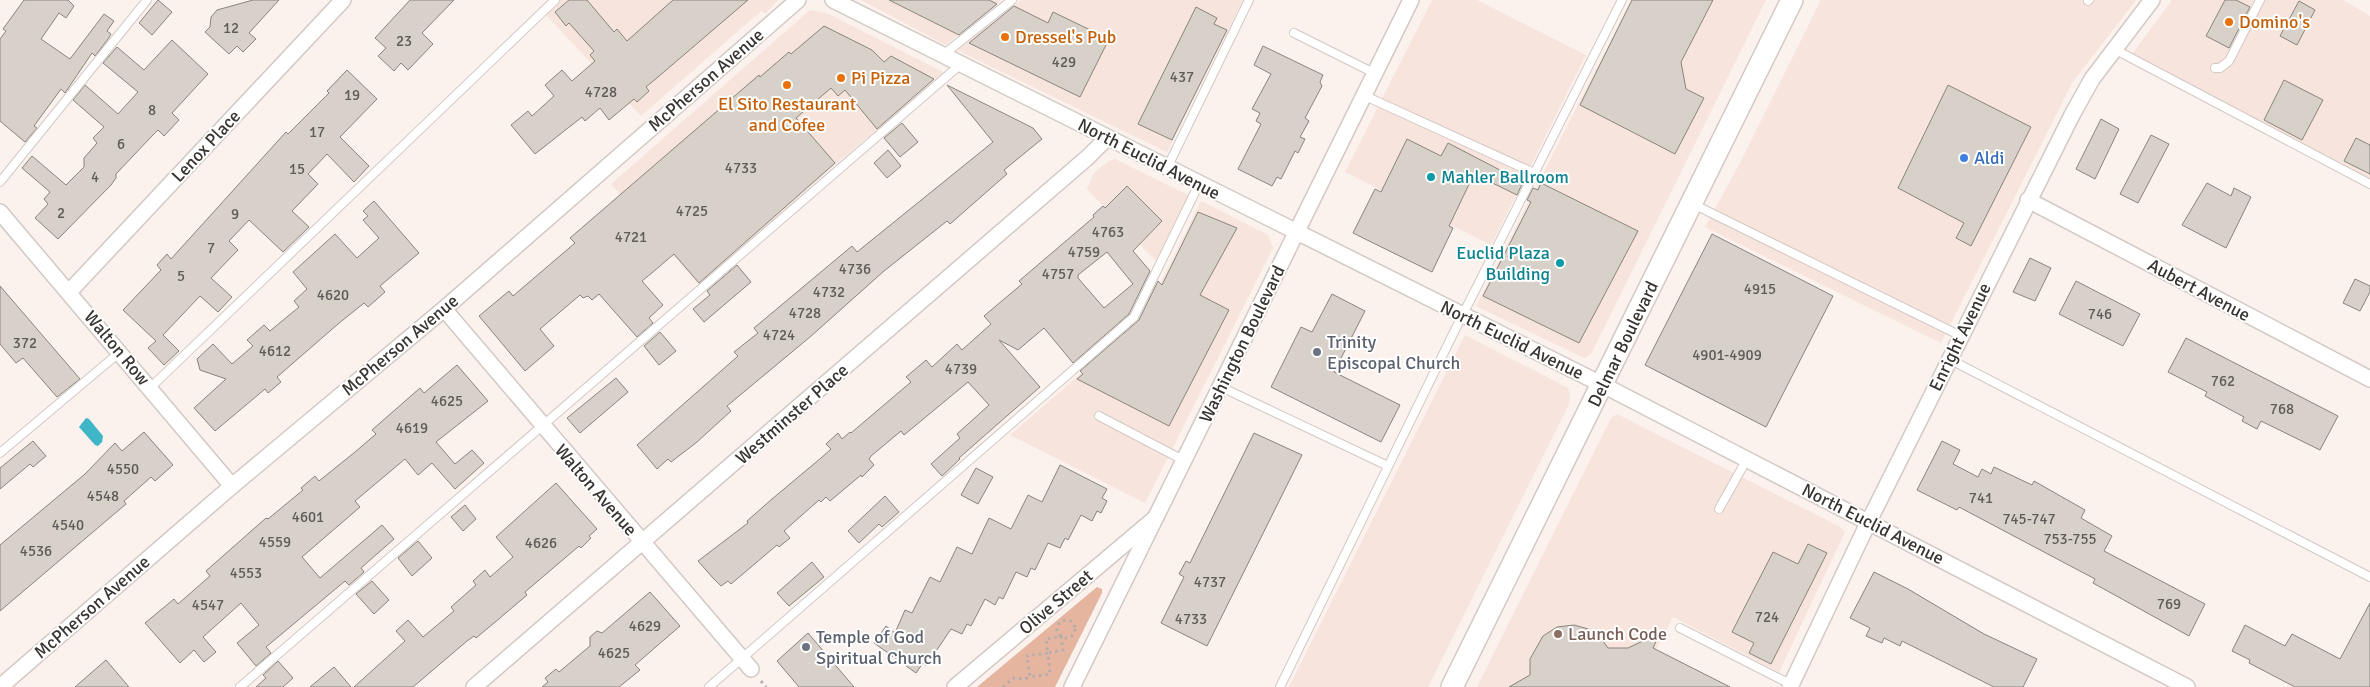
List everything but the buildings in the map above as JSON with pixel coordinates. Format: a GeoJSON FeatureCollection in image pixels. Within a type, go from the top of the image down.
{"type":"FeatureCollection","features":[{"type":"Feature","properties":{"kind":"main road","name":"Delmar Boulevard"},"geometry":{"type":"LineString","coordinates":[[1452,687],[1792,0]]}},
{"type":"Feature","properties":{"kind":"street","name":"Lenox Place"},"geometry":{"type":"LineString","coordinates":[[70,292],[344,0]]}},
{"type":"Feature","properties":{"kind":"street","name":"McPherson Avenue"},"geometry":{"type":"LineString","coordinates":[[0,687],[232,486],[444,309],[798,0]]}},
{"type":"Feature","properties":{"kind":"street","name":"North Euclid Avenue"},"geometry":{"type":"LineString","coordinates":[[833,0],[1297,234],[1603,385],[2187,687]]}},
{"type":"Feature","properties":{"kind":"street","name":"Washington Boulevard"},"geometry":{"type":"LineString","coordinates":[[1072,687],[1411,0]]}},
{"type":"Feature","properties":{"kind":"street","name":"Enright Avenue"},"geometry":{"type":"LineString","coordinates":[[1792,686],[1869,521],[2072,114],[2092,79],[2152,0]]}},
{"type":"Feature","properties":{"kind":"street","name":"Westminster Place"},"geometry":{"type":"LineString","coordinates":[[474,687],[1088,158],[1107,138]]}},
{"type":"Feature","properties":{"kind":"street","name":"Aubert Avenue"},"geometry":{"type":"LineString","coordinates":[[2028,200],[2370,379]]}},
{"type":"Feature","properties":{"kind":"street","name":"Walton Row"},"geometry":{"type":"LineString","coordinates":[[0,212],[70,292],[232,486]]}},
{"type":"Feature","properties":{"kind":"street","name":"Walton Avenue"},"geometry":{"type":"LineString","coordinates":[[444,309],[541,425],[747,664]]}},
{"type":"Feature","properties":{"kind":"street","name":"Olive Street"},"geometry":{"type":"LineString","coordinates":[[955,687],[1158,516]]}},
{"type":"Feature","properties":{"kind":"lane"},"geometry":{"type":"LineString","coordinates":[[0,182],[147,0]]}},
{"type":"Feature","properties":{"kind":"lane"},"geometry":{"type":"LineString","coordinates":[[150,388],[555,0]]}},
{"type":"Feature","properties":{"kind":"lane"},"geometry":{"type":"LineString","coordinates":[[943,55],[1012,0]]}},
{"type":"Feature","properties":{"kind":"lane"},"geometry":{"type":"LineString","coordinates":[[1166,168],[1249,0]]}},
{"type":"Feature","properties":{"kind":"lane"},"geometry":{"type":"LineString","coordinates":[[1280,687],[1462,316],[1622,0]]}},
{"type":"Feature","properties":{"kind":"lane"},"geometry":{"type":"LineString","coordinates":[[2215,68],[2220,68],[2229,61],[2260,0]]}},
{"type":"Feature","properties":{"kind":"lane"},"geometry":{"type":"LineString","coordinates":[[1294,33],[1374,73]]}},
{"type":"Feature","properties":{"kind":"lane"},"geometry":{"type":"LineString","coordinates":[[2114,50],[2370,184]]}},
{"type":"Feature","properties":{"kind":"lane"},"geometry":{"type":"LineString","coordinates":[[240,687],[961,64]]}},
{"type":"Feature","properties":{"kind":"lane"},"geometry":{"type":"LineString","coordinates":[[1364,95],[1534,174]]}},
{"type":"Feature","properties":{"kind":"lane"},"geometry":{"type":"LineString","coordinates":[[709,687],[747,664],[1134,317],[1200,184]]}},
{"type":"Feature","properties":{"kind":"lane"},"geometry":{"type":"LineString","coordinates":[[1692,203],[1961,336]]}},
{"type":"Feature","properties":{"kind":"lane"},"geometry":{"type":"LineString","coordinates":[[0,453],[120,352]]}},
{"type":"Feature","properties":{"kind":"lane"},"geometry":{"type":"LineString","coordinates":[[1949,359],[2370,577]]}},
{"type":"Feature","properties":{"kind":"lane"},"geometry":{"type":"LineString","coordinates":[[1221,387],[1388,466]]}},
{"type":"Feature","properties":{"kind":"lane"},"geometry":{"type":"LineString","coordinates":[[1099,416],[1185,461]]}},
{"type":"Feature","properties":{"kind":"lane"},"geometry":{"type":"LineString","coordinates":[[1719,508],[1747,459]]}},
{"type":"Feature","properties":{"kind":"lane"},"geometry":{"type":"LineString","coordinates":[[1680,628],[1792,686]]}},
{"type":"Feature","properties":{"kind":"path"},"geometry":{"type":"LineString","coordinates":[[1072,623],[1076,617]]}},
{"type":"Feature","properties":{"kind":"path"},"geometry":{"type":"LineString","coordinates":[[1003,687],[1013,678],[1025,680],[1030,677],[1050,674],[1048,653],[1046,639],[1061,636],[1069,637],[1073,633],[1072,623],[1065,620],[1059,623],[1057,628],[1061,636],[1063,651],[1048,653],[1026,656],[1030,677]]}},
{"type":"Feature","properties":{"kind":"shaded area"},"geometry":{"type":"Polygon","coordinates":[[[560,0],[778,0],[766,13],[761,11],[641,116],[545,14],[560,0]]]}},
{"type":"Feature","properties":{"kind":"shaded area"},"geometry":{"type":"Polygon","coordinates":[[[861,0],[1001,0],[946,45],[861,0]]]}},
{"type":"Feature","properties":{"kind":"shaded area"},"geometry":{"type":"Polygon","coordinates":[[[1021,0],[1243,0],[1167,152],[957,50],[1021,0]]]}},
{"type":"Feature","properties":{"kind":"shaded area"},"geometry":{"type":"Polygon","coordinates":[[[1432,0],[1477,0],[1586,55],[1491,245],[1345,172],[1432,0]]]}},
{"type":"Feature","properties":{"kind":"shaded area"},"geometry":{"type":"Polygon","coordinates":[[[1631,0],[1766,0],[1591,354],[1584,358],[1476,306],[1631,0]]]}},
{"type":"Feature","properties":{"kind":"shaded area"},"geometry":{"type":"Polygon","coordinates":[[[1821,0],[2136,0],[2072,83],[1941,343],[1705,227],[1740,163],[1821,0]]]}},
{"type":"Feature","properties":{"kind":"shaded area"},"geometry":{"type":"Polygon","coordinates":[[[2172,0],[2343,0],[2370,16],[2370,178],[2132,54],[2172,0]]]}},
{"type":"Feature","properties":{"kind":"shaded area"},"geometry":{"type":"Polygon","coordinates":[[[810,10],[827,13],[945,73],[838,162],[699,285],[611,184],[810,10]]]}},
{"type":"Feature","properties":{"kind":"shaded area"},"geometry":{"type":"Polygon","coordinates":[[[1115,159],[1190,196],[1157,262],[1087,189],[1094,173],[1109,161],[1115,159]]]}},
{"type":"Feature","properties":{"kind":"shaded area"},"geometry":{"type":"Polygon","coordinates":[[[1201,201],[1268,235],[1273,248],[1145,503],[1010,435],[1142,321],[1201,201]]]}},
{"type":"Feature","properties":{"kind":"shaded area"},"geometry":{"type":"Polygon","coordinates":[[[1465,335],[1568,388],[1570,394],[1569,404],[1428,687],[1289,687],[1465,335]]]}},
{"type":"Feature","properties":{"kind":"shaded area"},"geometry":{"type":"Polygon","coordinates":[[[1617,414],[1840,527],[1845,532],[1779,672],[1673,617],[1637,687],[1477,687],[1611,418],[1617,414]]]}},
{"type":"Feature","properties":{"kind":"shaded area"},"geometry":{"type":"Polygon","coordinates":[[[1097,587],[1102,589],[1102,593],[1055,687],[977,687],[1097,587]]]}},
{"type":"Feature","properties":{"kind":"water"},"geometry":{"type":"Polygon","coordinates":[[[86,418],[103,436],[102,442],[98,446],[79,427],[86,418]]]}},
{"type":"Feature","properties":{"kind":"place","name":"Domino's"},"geometry":{"type":"Point","coordinates":[2229,22]}},
{"type":"Feature","properties":{"kind":"place","name":"Dressel's Pub"},"geometry":{"type":"Point","coordinates":[1005,37]}},
{"type":"Feature","properties":{"kind":"place","name":"Pi Pizza"},"geometry":{"type":"Point","coordinates":[841,78]}},
{"type":"Feature","properties":{"kind":"place","name":"El Sito Restaurant and Cofee"},"geometry":{"type":"Point","coordinates":[787,85]}},
{"type":"Feature","properties":{"kind":"place","name":"Aldi"},"geometry":{"type":"Point","coordinates":[1964,158]}},
{"type":"Feature","properties":{"kind":"place","name":"Mahler Ballroom"},"geometry":{"type":"Point","coordinates":[1431,177]}},
{"type":"Feature","properties":{"kind":"place","name":"Euclid Plaza Building"},"geometry":{"type":"Point","coordinates":[1560,263]}},
{"type":"Feature","properties":{"kind":"place","name":"Trinity Episcopal Church"},"geometry":{"type":"Point","coordinates":[1317,352]}},
{"type":"Feature","properties":{"kind":"place","name":"Launch Code"},"geometry":{"type":"Point","coordinates":[1558,634]}},
{"type":"Feature","properties":{"kind":"place","name":"Temple of God Spiritual Church"},"geometry":{"type":"Point","coordinates":[806,647]}}]}
